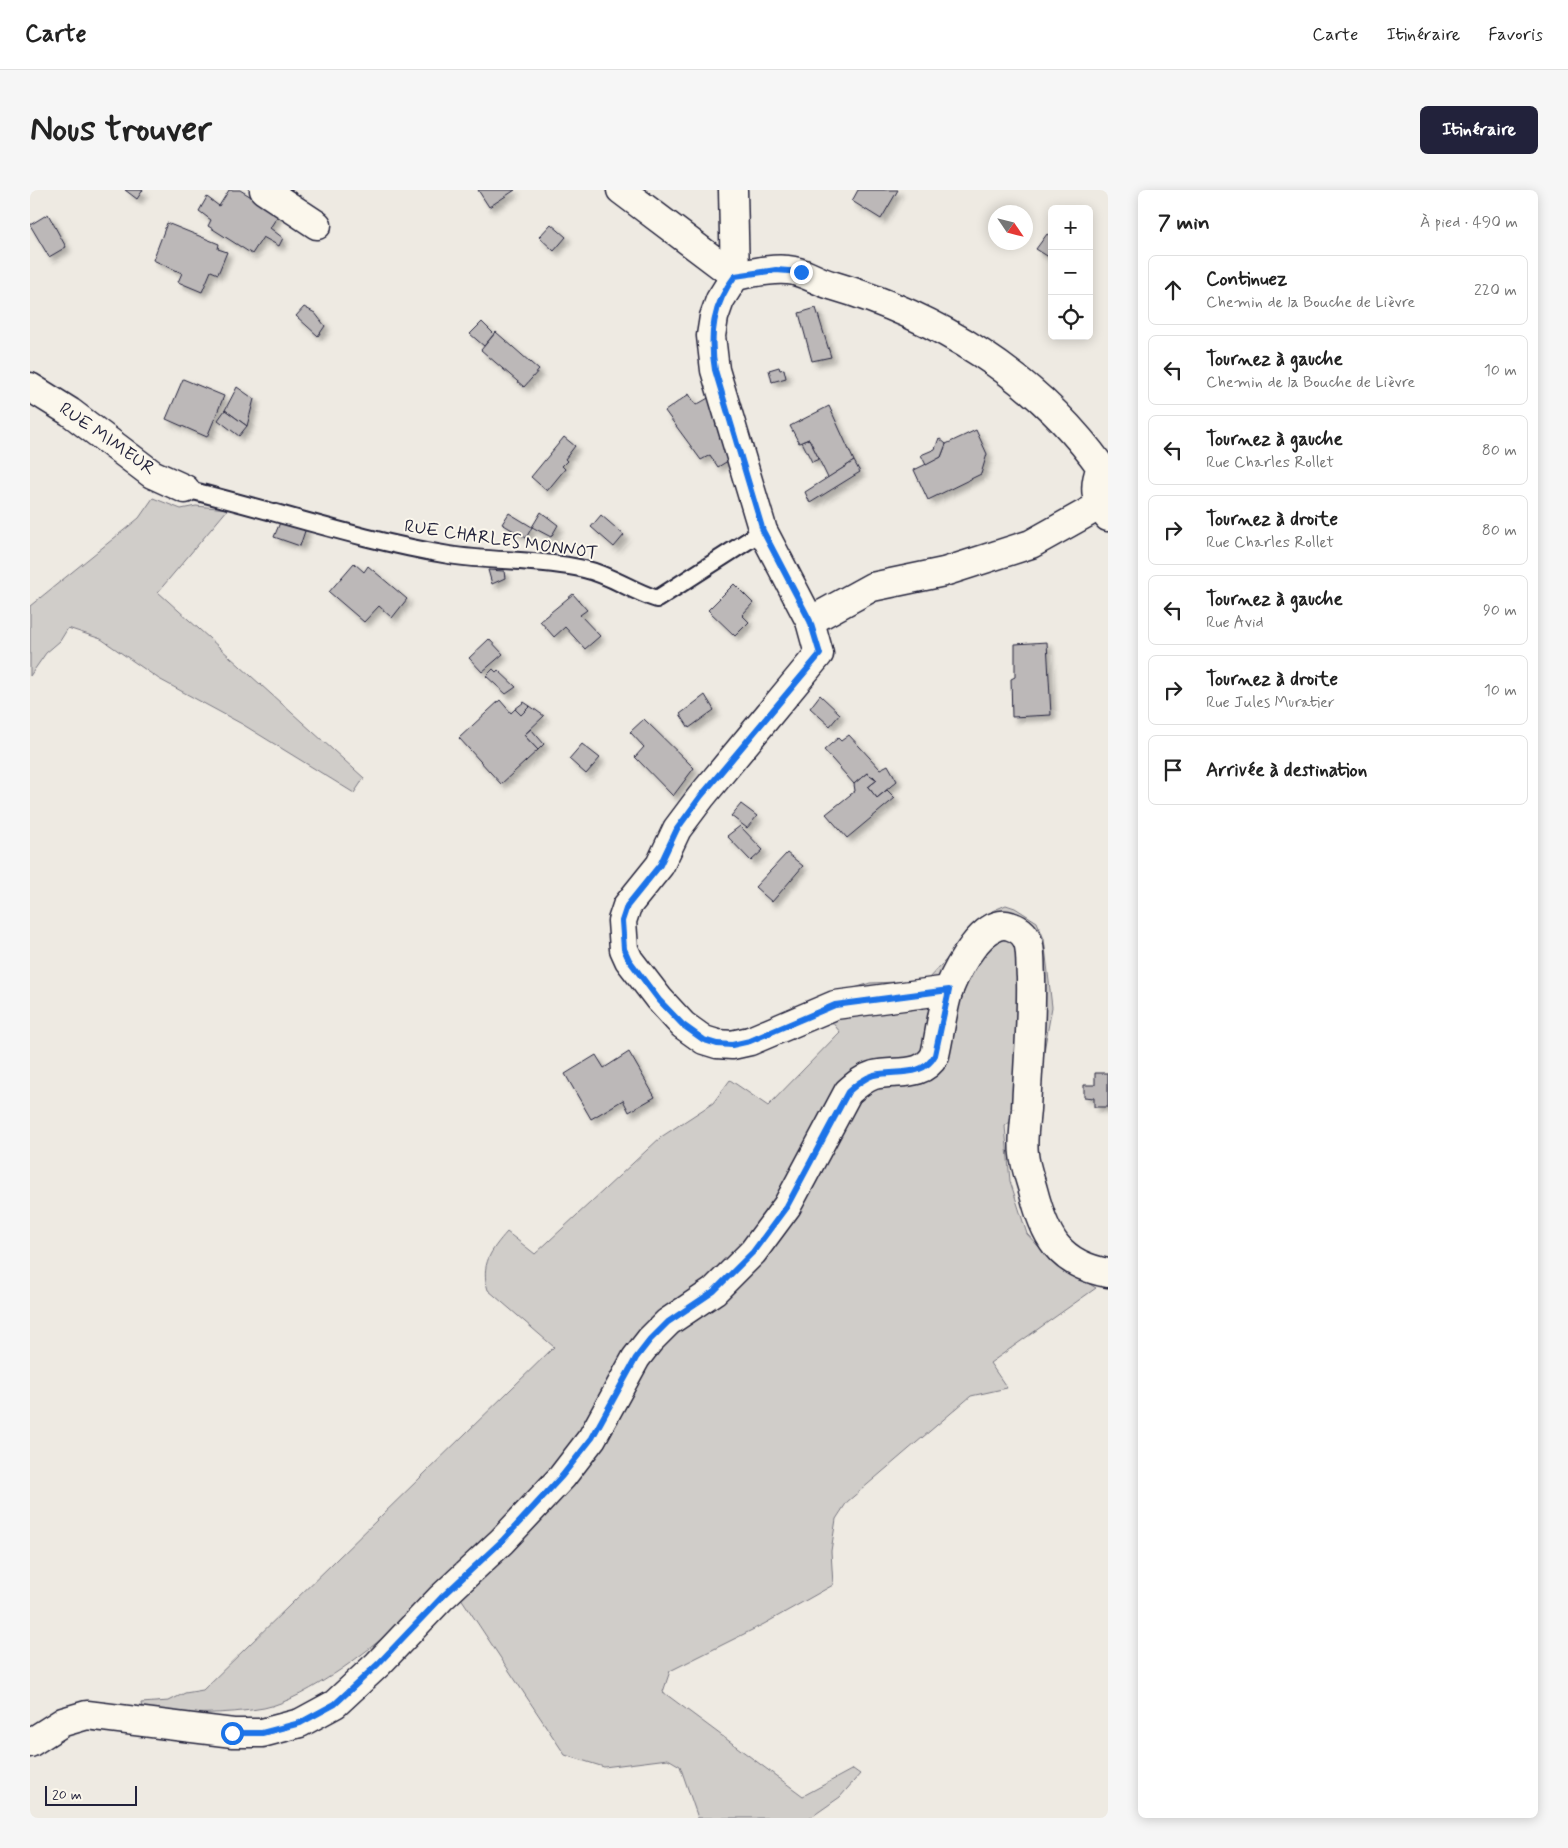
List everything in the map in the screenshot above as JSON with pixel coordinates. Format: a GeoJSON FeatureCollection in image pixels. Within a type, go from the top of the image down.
{"type":"FeatureCollection","features":[{"type":"Feature","properties":{"kind":"street"},"geometry":{"type":"LineString","coordinates":[[264,190],[317,225]]}},
{"type":"Feature","properties":{"kind":"street"},"geometry":{"type":"LineString","coordinates":[[622,190],[735,276],[776,270],[801,272],[822,282],[895,306],[930,322],[995,362],[1030,390],[1104,463],[1096,480],[1096,494],[1104,512],[1031,544],[944,572],[872,587],[810,621]]}},
{"type":"Feature","properties":{"kind":"street"},"geometry":{"type":"LineString","coordinates":[[733,190],[735,276],[720,300],[714,317],[712,353],[715,370],[763,531],[810,621],[820,654],[701,796],[677,829],[660,865],[627,906],[622,921],[624,949],[629,960],[659,1000],[683,1025],[704,1040],[732,1045],[750,1041],[835,1005],[949,990]]}},
{"type":"Feature","properties":{"kind":"street","name":"RUE MIMEUR"},"geometry":{"type":"LineString","coordinates":[[30,387],[70,412],[152,474],[185,490]]}},
{"type":"Feature","properties":{"kind":"street"},"geometry":{"type":"LineString","coordinates":[[30,1743],[64,1722],[87,1715],[232,1733],[262,1733],[300,1723],[335,1704],[378,1664],[441,1598],[502,1541],[562,1476],[592,1438],[636,1358],[650,1340],[668,1322],[714,1291],[753,1252],[787,1206],[848,1092],[864,1079],[875,1075],[917,1070],[930,1063],[935,1055],[949,990],[959,967],[976,942],[990,928],[1006,924],[1017,928],[1025,935],[1029,946],[1032,1007],[1023,1153],[1041,1220],[1049,1237],[1061,1251],[1075,1262],[1091,1270],[1108,1273]]}},
{"type":"Feature","properties":{"kind":"lane","name":"RUE CHARLES MONNOT"},"geometry":{"type":"LineString","coordinates":[[185,490],[258,507],[389,544],[450,555],[584,569],[610,577],[636,593],[657,599],[763,531]]}},
{"type":"Feature","properties":{"kind":"shaded area"},"geometry":{"type":"Polygon","coordinates":[[[153,498],[181,509],[196,506],[228,509],[158,592],[364,778],[354,793],[242,724],[159,679],[101,639],[68,628],[60,641],[46,653],[30,676],[30,606],[139,518],[153,498]]]}},
{"type":"Feature","properties":{"kind":"shaded area"},"geometry":{"type":"Polygon","coordinates":[[[1006,905],[1015,908],[1037,922],[1044,939],[1052,1007],[1035,1101],[1005,1126],[1010,1181],[1027,1234],[1050,1259],[1096,1288],[990,1363],[1007,1388],[971,1396],[847,1502],[836,1519],[831,1551],[833,1585],[764,1624],[670,1671],[663,1692],[803,1796],[853,1769],[860,1774],[840,1797],[810,1818],[698,1818],[680,1766],[668,1759],[604,1767],[565,1755],[445,1574],[415,1609],[361,1655],[321,1682],[282,1703],[264,1708],[219,1713],[143,1712],[141,1703],[169,1701],[185,1693],[203,1690],[554,1347],[488,1290],[485,1273],[488,1258],[507,1232],[535,1254],[661,1137],[713,1103],[730,1080],[768,1106],[840,1032],[815,1001],[870,983],[926,981],[992,911],[1006,905]]]}},
{"type":"Feature","properties":{"kind":"building"},"geometry":{"type":"Polygon","coordinates":[[[125,190],[143,190],[137,199],[125,190]]]}},
{"type":"Feature","properties":{"kind":"building"},"geometry":{"type":"Polygon","coordinates":[[[229,190],[240,190],[279,214],[270,228],[283,238],[279,246],[263,237],[252,254],[208,226],[211,220],[199,211],[207,197],[219,206],[229,190]]]}},
{"type":"Feature","properties":{"kind":"building"},"geometry":{"type":"Polygon","coordinates":[[[478,190],[515,190],[489,207],[478,190]]]}},
{"type":"Feature","properties":{"kind":"building"},"geometry":{"type":"Polygon","coordinates":[[[858,190],[898,190],[881,219],[852,201],[858,190]]]}},
{"type":"Feature","properties":{"kind":"building"},"geometry":{"type":"Polygon","coordinates":[[[48,214],[66,247],[49,257],[30,225],[48,214]]]}},
{"type":"Feature","properties":{"kind":"building"},"geometry":{"type":"Polygon","coordinates":[[[167,223],[219,244],[218,249],[227,252],[218,274],[211,271],[202,292],[178,282],[182,273],[153,260],[167,223]]]}},
{"type":"Feature","properties":{"kind":"building"},"geometry":{"type":"Polygon","coordinates":[[[551,224],[566,237],[554,251],[539,237],[551,224]]]}},
{"type":"Feature","properties":{"kind":"building"},"geometry":{"type":"Polygon","coordinates":[[[1047,234],[1048,235],[1048,256],[1036,249],[1047,234]]]}},
{"type":"Feature","properties":{"kind":"building"},"geometry":{"type":"Polygon","coordinates":[[[304,307],[315,313],[325,326],[318,336],[296,316],[304,307]]]}},
{"type":"Feature","properties":{"kind":"building"},"geometry":{"type":"Polygon","coordinates":[[[816,308],[831,357],[812,361],[799,313],[816,308]]]}},
{"type":"Feature","properties":{"kind":"building"},"geometry":{"type":"Polygon","coordinates":[[[482,322],[494,334],[484,346],[470,334],[482,322]]]}},
{"type":"Feature","properties":{"kind":"building"},"geometry":{"type":"Polygon","coordinates":[[[496,332],[539,370],[524,387],[481,350],[496,332]]]}},
{"type":"Feature","properties":{"kind":"building"},"geometry":{"type":"Polygon","coordinates":[[[779,367],[780,370],[784,369],[786,378],[772,382],[769,370],[779,367]]]}},
{"type":"Feature","properties":{"kind":"building"},"geometry":{"type":"Polygon","coordinates":[[[183,379],[224,396],[207,437],[166,419],[183,379]]]}},
{"type":"Feature","properties":{"kind":"building"},"geometry":{"type":"Polygon","coordinates":[[[237,387],[254,399],[247,426],[225,410],[237,387]]]}},
{"type":"Feature","properties":{"kind":"building"},"geometry":{"type":"Polygon","coordinates":[[[689,394],[696,405],[710,397],[731,459],[718,467],[710,455],[701,460],[665,411],[689,394]]]}},
{"type":"Feature","properties":{"kind":"building"},"geometry":{"type":"Polygon","coordinates":[[[829,406],[854,461],[828,478],[809,439],[799,443],[790,426],[829,406]]]}},
{"type":"Feature","properties":{"kind":"building"},"geometry":{"type":"Polygon","coordinates":[[[225,410],[247,426],[239,436],[218,420],[225,410]]]}},
{"type":"Feature","properties":{"kind":"building"},"geometry":{"type":"Polygon","coordinates":[[[976,430],[987,454],[981,474],[928,500],[914,470],[941,457],[946,444],[976,430]]]}},
{"type":"Feature","properties":{"kind":"building"},"geometry":{"type":"Polygon","coordinates":[[[564,437],[575,446],[565,459],[567,461],[562,466],[565,469],[547,491],[531,477],[564,437]]]}},
{"type":"Feature","properties":{"kind":"building"},"geometry":{"type":"Polygon","coordinates":[[[939,438],[946,444],[941,457],[926,465],[921,455],[935,449],[939,438]]]}},
{"type":"Feature","properties":{"kind":"building"},"geometry":{"type":"Polygon","coordinates":[[[809,439],[819,459],[812,462],[802,442],[809,439]]]}},
{"type":"Feature","properties":{"kind":"building"},"geometry":{"type":"Polygon","coordinates":[[[854,461],[860,472],[810,503],[805,492],[854,461]]]}},
{"type":"Feature","properties":{"kind":"building"},"geometry":{"type":"Polygon","coordinates":[[[541,512],[558,525],[551,537],[532,527],[541,512]]]}},
{"type":"Feature","properties":{"kind":"building"},"geometry":{"type":"Polygon","coordinates":[[[509,513],[532,527],[526,538],[502,524],[509,513]]]}},
{"type":"Feature","properties":{"kind":"building"},"geometry":{"type":"Polygon","coordinates":[[[601,515],[624,535],[614,547],[591,527],[601,515]]]}},
{"type":"Feature","properties":{"kind":"building"},"geometry":{"type":"Polygon","coordinates":[[[281,520],[306,528],[300,546],[274,537],[281,520]]]}},
{"type":"Feature","properties":{"kind":"building"},"geometry":{"type":"Polygon","coordinates":[[[354,563],[364,572],[368,566],[407,599],[392,618],[379,606],[364,622],[329,592],[354,563]]]}},
{"type":"Feature","properties":{"kind":"building"},"geometry":{"type":"Polygon","coordinates":[[[488,570],[504,571],[505,578],[492,584],[488,570]]]}},
{"type":"Feature","properties":{"kind":"building"},"geometry":{"type":"Polygon","coordinates":[[[734,584],[753,603],[742,615],[749,622],[735,636],[708,610],[734,584]]]}},
{"type":"Feature","properties":{"kind":"building"},"geometry":{"type":"Polygon","coordinates":[[[573,594],[587,610],[580,615],[600,636],[585,649],[565,627],[554,637],[540,621],[573,594]]]}},
{"type":"Feature","properties":{"kind":"building"},"geometry":{"type":"Polygon","coordinates":[[[489,639],[503,654],[482,672],[469,658],[489,639]]]}},
{"type":"Feature","properties":{"kind":"building"},"geometry":{"type":"Polygon","coordinates":[[[1047,642],[1051,715],[1012,717],[1011,679],[1015,677],[1015,644],[1047,642]]]}},
{"type":"Feature","properties":{"kind":"building"},"geometry":{"type":"Polygon","coordinates":[[[493,669],[496,672],[498,670],[516,687],[506,694],[486,676],[493,669]]]}},
{"type":"Feature","properties":{"kind":"building"},"geometry":{"type":"Polygon","coordinates":[[[705,695],[714,710],[689,728],[680,714],[705,695]]]}},
{"type":"Feature","properties":{"kind":"building"},"geometry":{"type":"Polygon","coordinates":[[[820,695],[840,714],[830,726],[810,708],[820,695]]]}},
{"type":"Feature","properties":{"kind":"building"},"geometry":{"type":"Polygon","coordinates":[[[500,700],[511,713],[515,709],[521,715],[530,706],[544,716],[524,735],[538,750],[501,784],[459,738],[500,700]]]}},
{"type":"Feature","properties":{"kind":"building"},"geometry":{"type":"Polygon","coordinates":[[[524,702],[530,706],[521,715],[515,709],[524,702]]]}},
{"type":"Feature","properties":{"kind":"building"},"geometry":{"type":"Polygon","coordinates":[[[644,719],[694,768],[673,796],[635,757],[644,747],[630,732],[644,719]]]}},
{"type":"Feature","properties":{"kind":"building"},"geometry":{"type":"Polygon","coordinates":[[[531,729],[544,744],[538,750],[524,735],[531,729]]]}},
{"type":"Feature","properties":{"kind":"building"},"geometry":{"type":"Polygon","coordinates":[[[849,735],[880,769],[888,765],[897,781],[877,798],[868,787],[877,780],[873,776],[871,778],[867,773],[854,784],[824,750],[838,738],[841,741],[849,735]]]}},
{"type":"Feature","properties":{"kind":"building"},"geometry":{"type":"Polygon","coordinates":[[[582,744],[600,758],[586,774],[569,759],[582,744]]]}},
{"type":"Feature","properties":{"kind":"building"},"geometry":{"type":"Polygon","coordinates":[[[867,773],[877,780],[868,787],[877,798],[887,790],[895,798],[847,838],[826,814],[855,791],[854,784],[867,773]]]}},
{"type":"Feature","properties":{"kind":"building"},"geometry":{"type":"Polygon","coordinates":[[[741,804],[757,816],[747,828],[731,816],[741,804]]]}},
{"type":"Feature","properties":{"kind":"building"},"geometry":{"type":"Polygon","coordinates":[[[740,826],[763,850],[751,861],[727,836],[740,826]]]}},
{"type":"Feature","properties":{"kind":"building"},"geometry":{"type":"Polygon","coordinates":[[[787,853],[803,866],[772,902],[755,887],[787,853]]]}},
{"type":"Feature","properties":{"kind":"building"},"geometry":{"type":"Polygon","coordinates":[[[629,1052],[655,1097],[629,1112],[623,1100],[591,1119],[565,1074],[596,1055],[604,1068],[629,1052]]]}},
{"type":"Feature","properties":{"kind":"building"},"geometry":{"type":"Polygon","coordinates":[[[1095,1073],[1108,1073],[1108,1107],[1094,1107],[1094,1098],[1084,1097],[1084,1085],[1095,1085],[1095,1073]]]}},
{"type":"Feature","properties":{"kind":"route"},"geometry":{"type":"LineString","coordinates":[[232,1733],[262,1733],[300,1723],[335,1704],[378,1664],[441,1598],[502,1541],[562,1476],[592,1438],[636,1358],[650,1340],[668,1322],[714,1291],[753,1252],[787,1206],[848,1092],[864,1079],[875,1075],[917,1070],[930,1063],[935,1055],[949,990],[835,1005],[750,1041],[732,1045],[717,1044],[704,1040],[683,1025],[659,1000],[629,960],[624,949],[622,921],[627,906],[637,896],[660,865],[677,829],[701,796],[820,654],[810,621],[763,531],[715,370],[711,336],[714,317],[720,300],[735,276],[776,270],[801,272]]}}]}
